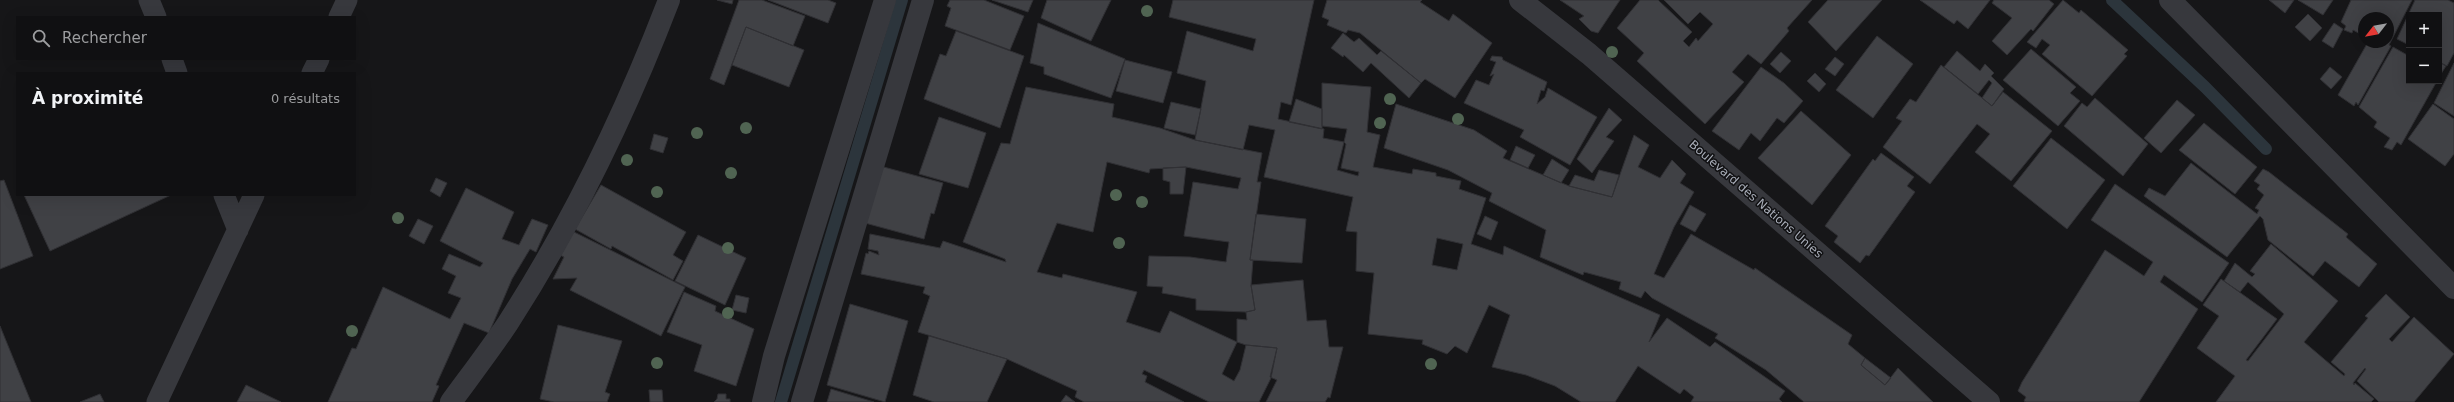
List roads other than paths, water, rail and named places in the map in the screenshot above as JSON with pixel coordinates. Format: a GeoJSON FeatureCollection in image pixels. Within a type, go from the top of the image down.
{"type":"FeatureCollection","features":[{"type":"Feature","properties":{"kind":"street"},"geometry":{"type":"LineString","coordinates":[[451,402],[508,323],[573,212],[641,72],[669,0]]}},
{"type":"Feature","properties":{"kind":"street"},"geometry":{"type":"LineString","coordinates":[[763,402],[774,356],[885,0]]}},
{"type":"Feature","properties":{"kind":"street"},"geometry":{"type":"LineString","coordinates":[[802,402],[923,0]]}},
{"type":"Feature","properties":{"kind":"street","name":"Boulevard des Nations Unies"},"geometry":{"type":"LineString","coordinates":[[1520,0],[1601,65],[1989,402]]}},
{"type":"Feature","properties":{"kind":"street"},"geometry":{"type":"LineString","coordinates":[[2170,0],[2454,288]]}},
{"type":"Feature","properties":{"kind":"lane"},"geometry":{"type":"LineString","coordinates":[[150,0],[156,16]]}},
{"type":"Feature","properties":{"kind":"lane"},"geometry":{"type":"LineString","coordinates":[[339,16],[347,0]]}},
{"type":"Feature","properties":{"kind":"lane"},"geometry":{"type":"LineString","coordinates":[[172,60],[177,72]]}},
{"type":"Feature","properties":{"kind":"lane"},"geometry":{"type":"LineString","coordinates":[[312,72],[318,60]]}},
{"type":"Feature","properties":{"kind":"lane"},"geometry":{"type":"LineString","coordinates":[[224,196],[238,230]]}},
{"type":"Feature","properties":{"kind":"lane"},"geometry":{"type":"LineString","coordinates":[[157,402],[254,196]]}},
{"type":"Feature","properties":{"kind":"waterway"},"geometry":{"type":"LineString","coordinates":[[781,402],[902,0]]}},
{"type":"Feature","properties":{"kind":"waterway"},"geometry":{"type":"LineString","coordinates":[[2112,0],[2205,87],[2266,149]]}}]}
